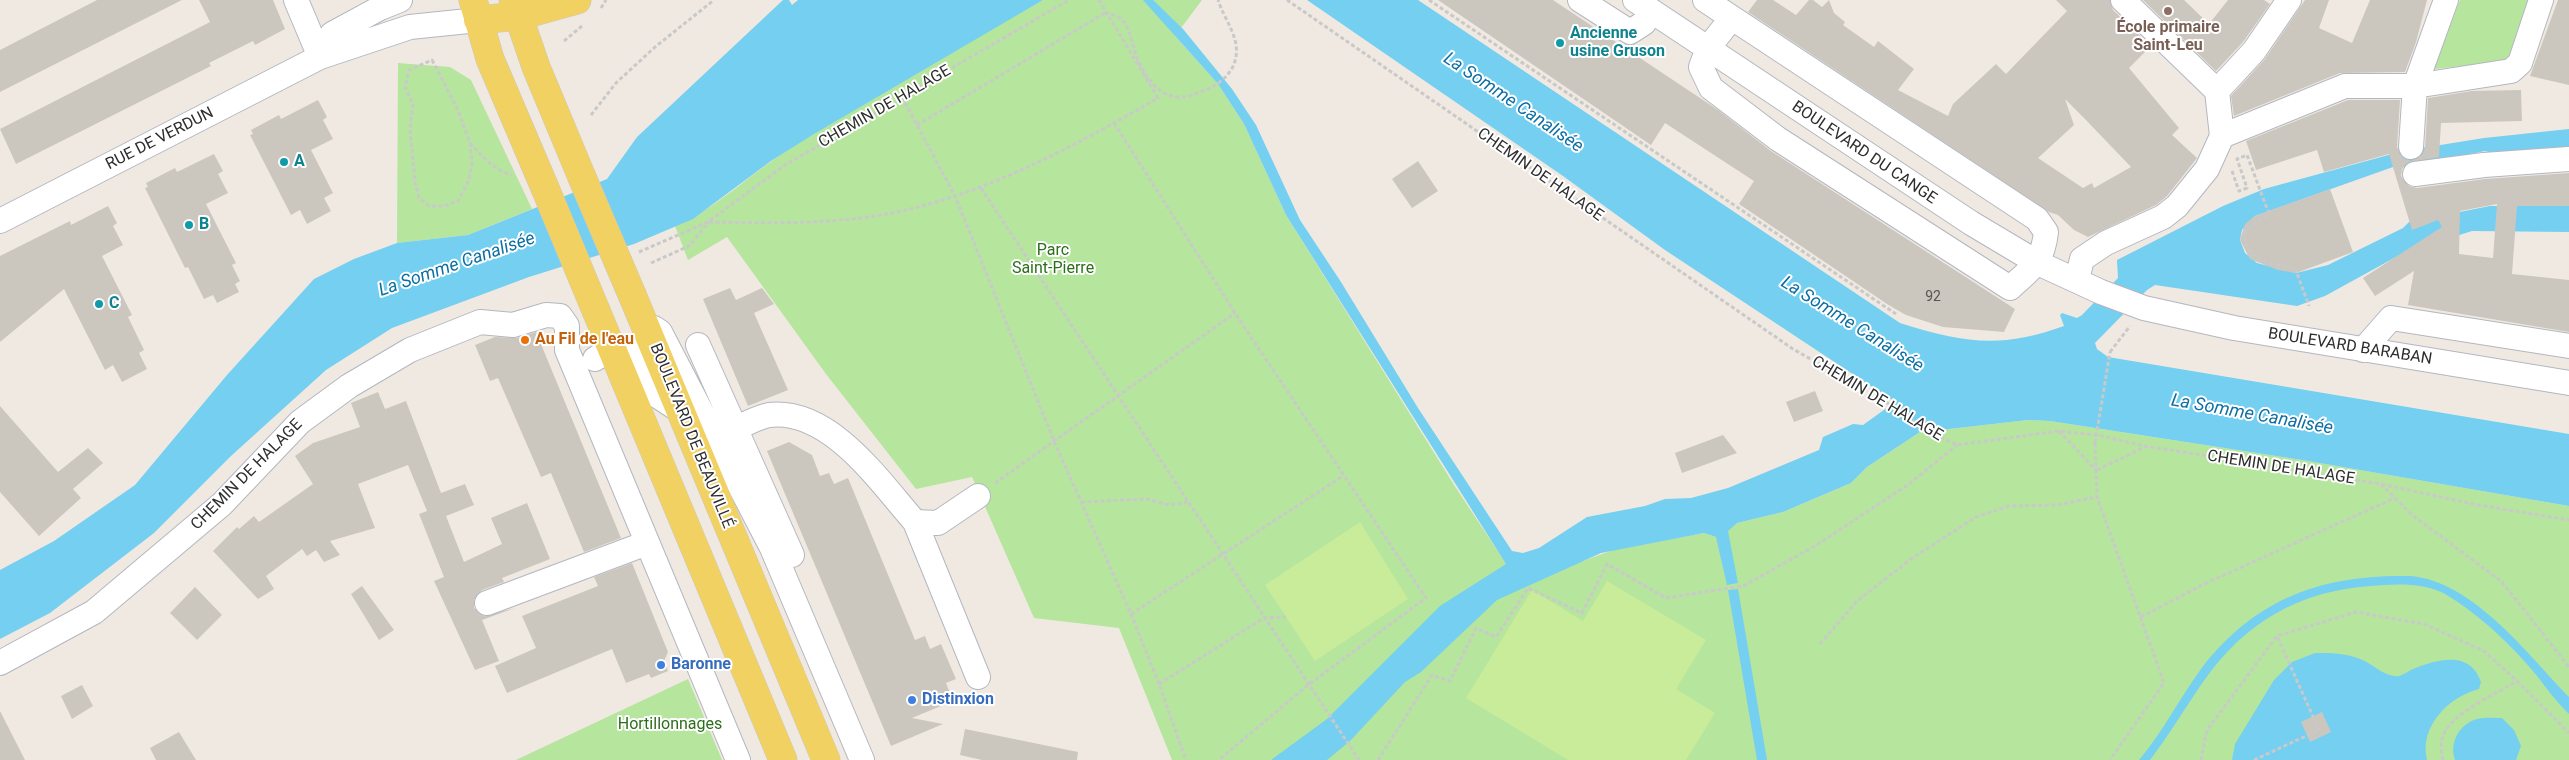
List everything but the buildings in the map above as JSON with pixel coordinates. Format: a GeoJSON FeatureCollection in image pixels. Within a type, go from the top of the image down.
{"type":"FeatureCollection","features":[{"type":"Feature","properties":{"kind":"main road"},"geometry":{"type":"LineString","coordinates":[[577,0],[516,8],[476,10],[490,58],[545,188],[602,338],[783,760]]}},
{"type":"Feature","properties":{"kind":"main road","name":"BOULEVARD DE BEAUVILLÉ"},"geometry":{"type":"LineString","coordinates":[[516,8],[536,67],[638,308],[687,405],[824,754]]}},
{"type":"Feature","properties":{"kind":"street"},"geometry":{"type":"LineString","coordinates":[[296,0],[320,57]]}},
{"type":"Feature","properties":{"kind":"street"},"geometry":{"type":"LineString","coordinates":[[320,57],[332,34],[372,12],[400,0]]}},
{"type":"Feature","properties":{"kind":"street"},"geometry":{"type":"LineString","coordinates":[[1580,0],[1630,32],[1644,23],[1643,5]]}},
{"type":"Feature","properties":{"kind":"street"},"geometry":{"type":"LineString","coordinates":[[1705,0],[1731,19],[2037,218],[2046,232],[2044,249],[2038,263],[2010,288],[1778,139],[1711,88],[1702,67],[1708,48],[1731,19]]}},
{"type":"Feature","properties":{"kind":"street"},"geometry":{"type":"LineString","coordinates":[[2077,280],[2082,259],[2106,243],[2163,217],[2177,206],[2207,169],[2222,136],[2218,91],[2123,0]]}},
{"type":"Feature","properties":{"kind":"street"},"geometry":{"type":"LineString","coordinates":[[2218,91],[2254,51],[2289,0]]}},
{"type":"Feature","properties":{"kind":"street"},"geometry":{"type":"LineString","coordinates":[[2411,147],[2415,86],[2446,0]]}},
{"type":"Feature","properties":{"kind":"street"},"geometry":{"type":"LineString","coordinates":[[2222,136],[2345,86],[2415,86],[2511,71],[2520,63],[2541,0]]}},
{"type":"Feature","properties":{"kind":"street","name":"BOULEVARD DU CANGE"},"geometry":{"type":"LineString","coordinates":[[1643,5],[1959,215],[2038,263],[2101,292]]}},
{"type":"Feature","properties":{"kind":"street","name":"RUE DE VERDUN"},"geometry":{"type":"LineString","coordinates":[[0,221],[320,57],[410,28],[476,10]]}},
{"type":"Feature","properties":{"kind":"street"},"geometry":{"type":"LineString","coordinates":[[2415,174],[2484,164],[2569,159]]}},
{"type":"Feature","properties":{"kind":"street","name":"BOULEVARD BARABAN"},"geometry":{"type":"LineString","coordinates":[[2101,292],[2134,312],[2569,383]]}},
{"type":"Feature","properties":{"kind":"street","name":"CHEMIN DE HALAGE"},"geometry":{"type":"LineString","coordinates":[[0,663],[94,612],[222,504],[300,422],[349,386],[410,350],[480,322],[513,325],[546,314],[560,316],[567,326],[567,350],[580,379]]}},
{"type":"Feature","properties":{"kind":"street"},"geometry":{"type":"LineString","coordinates":[[2363,350],[2391,318],[2569,346]]}},
{"type":"Feature","properties":{"kind":"street"},"geometry":{"type":"LineString","coordinates":[[736,428],[712,407],[687,405],[656,395],[636,348],[602,338],[580,379],[738,760]]}},
{"type":"Feature","properties":{"kind":"street"},"geometry":{"type":"LineString","coordinates":[[698,345],[851,690],[824,754]]}},
{"type":"Feature","properties":{"kind":"street"},"geometry":{"type":"LineString","coordinates":[[687,405],[772,548],[862,760]]}},
{"type":"Feature","properties":{"kind":"street"},"geometry":{"type":"LineString","coordinates":[[736,428],[768,415],[800,418],[823,427],[865,463],[915,522],[978,677]]}},
{"type":"Feature","properties":{"kind":"street"},"geometry":{"type":"LineString","coordinates":[[915,522],[938,523],[978,496]]}},
{"type":"Feature","properties":{"kind":"street"},"geometry":{"type":"LineString","coordinates":[[487,603],[647,543]]}},
{"type":"Feature","properties":{"kind":"path"},"geometry":{"type":"LineString","coordinates":[[591,115],[616,83],[655,47],[714,0]]}},
{"type":"Feature","properties":{"kind":"path","name":"CHEMIN DE HALAGE"},"geometry":{"type":"LineString","coordinates":[[651,264],[689,246],[708,222],[785,165],[1069,0]]}},
{"type":"Feature","properties":{"kind":"path"},"geometry":{"type":"LineString","coordinates":[[708,222],[780,223],[861,218],[921,206],[980,188],[1114,123],[1158,98],[1105,13],[1099,0]]}},
{"type":"Feature","properties":{"kind":"path"},"geometry":{"type":"LineString","coordinates":[[917,125],[1105,13],[1119,17],[1129,28],[1140,67],[1152,81],[1168,94],[1177,97],[1187,96],[1206,90],[1224,79],[1234,64],[1236,46],[1234,36],[1218,0]]}},
{"type":"Feature","properties":{"kind":"path","name":"CHEMIN DE HALAGE"},"geometry":{"type":"LineString","coordinates":[[1287,0],[1793,349],[1886,402],[1928,431],[1956,445],[2058,431],[2097,435],[2145,446],[2381,484],[2473,504],[2569,520]]}},
{"type":"Feature","properties":{"kind":"path"},"geometry":{"type":"LineString","coordinates":[[1429,0],[1896,314]]}},
{"type":"Feature","properties":{"kind":"path"},"geometry":{"type":"LineString","coordinates":[[470,143],[472,166],[468,182],[458,201],[444,206],[429,206],[419,198],[415,182],[410,129],[413,104],[405,88],[409,70],[432,60],[457,108],[470,143],[486,161],[498,169],[519,176]]}},
{"type":"Feature","properties":{"kind":"path"},"geometry":{"type":"LineString","coordinates":[[902,97],[955,196],[1054,441],[1131,614],[1159,684],[1186,760]]}},
{"type":"Feature","properties":{"kind":"path"},"geometry":{"type":"LineString","coordinates":[[1114,123],[1342,476],[1426,598],[1308,685],[1219,760]]}},
{"type":"Feature","properties":{"kind":"path"},"geometry":{"type":"LineString","coordinates":[[2235,180],[2239,191],[2247,188],[2237,159],[2247,155],[2269,214],[2246,230],[2244,240],[2246,247],[2258,259],[2295,268],[2309,305]]}},
{"type":"Feature","properties":{"kind":"path"},"geometry":{"type":"LineString","coordinates":[[980,188],[1359,760]]}},
{"type":"Feature","properties":{"kind":"path"},"geometry":{"type":"LineString","coordinates":[[2110,760],[2164,683],[2097,497],[2095,443],[2110,352],[2134,312]]}},
{"type":"Feature","properties":{"kind":"path"},"geometry":{"type":"LineString","coordinates":[[978,496],[1235,313]]}},
{"type":"Feature","properties":{"kind":"path"},"geometry":{"type":"LineString","coordinates":[[2058,431],[2097,470]]}},
{"type":"Feature","properties":{"kind":"path"},"geometry":{"type":"LineString","coordinates":[[1378,760],[1432,675],[1450,681],[1476,628],[1496,637],[1528,588],[1582,613],[1606,564],[1666,598],[1743,586],[1815,546],[1909,484],[1956,445]]}},
{"type":"Feature","properties":{"kind":"path"},"geometry":{"type":"LineString","coordinates":[[2097,470],[2145,446]]}},
{"type":"Feature","properties":{"kind":"path"},"geometry":{"type":"LineString","coordinates":[[1131,614],[1342,476]]}},
{"type":"Feature","properties":{"kind":"path"},"geometry":{"type":"LineString","coordinates":[[2381,484],[2411,514],[2502,582],[2569,667]]}},
{"type":"Feature","properties":{"kind":"path"},"geometry":{"type":"LineString","coordinates":[[1820,644],[1857,601],[1911,559],[1976,517],[2009,506],[2056,505],[2097,497]]}},
{"type":"Feature","properties":{"kind":"path"},"geometry":{"type":"LineString","coordinates":[[2141,617],[2204,584],[2395,498]]}},
{"type":"Feature","properties":{"kind":"path"},"geometry":{"type":"LineString","coordinates":[[1081,502],[1147,500],[1169,505],[1187,502]]}},
{"type":"Feature","properties":{"kind":"path"},"geometry":{"type":"LineString","coordinates":[[2201,760],[2207,730],[2277,636],[2356,612],[2424,624],[2484,652],[2517,681],[2569,733]]}},
{"type":"Feature","properties":{"kind":"path"},"geometry":{"type":"LineString","coordinates":[[1159,684],[1264,618],[1286,617]]}},
{"type":"Feature","properties":{"kind":"path"},"geometry":{"type":"LineString","coordinates":[[2254,760],[2319,730],[2277,636]]}},
{"type":"Feature","properties":{"kind":"path"},"geometry":{"type":"LineString","coordinates":[[2443,760],[2440,747],[2447,729],[2466,712],[2517,681]]}},
{"type":"Feature","properties":{"kind":"green space","name":"Parc Saint-Pierre"},"geometry":{"type":"Polygon","coordinates":[[[1043,0],[1202,0],[1175,36],[1218,84],[1244,124],[1286,215],[1456,488],[1505,562],[1577,563],[1616,549],[1704,533],[1716,537],[1737,523],[1783,512],[1851,483],[1867,467],[1932,424],[1940,430],[2028,420],[2050,421],[2302,460],[2569,506],[2569,760],[1172,760],[1119,628],[1034,618],[972,477],[916,489],[826,374],[727,237],[688,260],[675,226],[719,201],[774,159],[851,111],[1043,0]]]}},
{"type":"Feature","properties":{"kind":"green space"},"geometry":{"type":"Polygon","coordinates":[[[2460,0],[2529,0],[2509,61],[2434,69],[2460,0]]]}},
{"type":"Feature","properties":{"kind":"green space"},"geometry":{"type":"Polygon","coordinates":[[[398,63],[450,67],[471,80],[532,209],[468,235],[397,243],[398,63]]]}},
{"type":"Feature","properties":{"kind":"green space"},"geometry":{"type":"Polygon","coordinates":[[[1360,522],[1408,599],[1315,661],[1265,585],[1360,522]]]}},
{"type":"Feature","properties":{"kind":"green space"},"geometry":{"type":"Polygon","coordinates":[[[1607,581],[1706,640],[1676,689],[1715,713],[1686,760],[1568,760],[1466,698],[1532,590],[1583,621],[1607,581]]]}},
{"type":"Feature","properties":{"kind":"green space","name":"Hortillonnages"},"geometry":{"type":"Polygon","coordinates":[[[688,679],[722,760],[516,760],[518,759],[688,679]]]}},
{"type":"Feature","properties":{"kind":"water","name":"La Somme Canalisée"},"geometry":{"type":"Polygon","coordinates":[[[783,0],[789,0],[792,5],[798,0],[1043,0],[814,134],[771,161],[693,219],[634,244],[529,277],[392,328],[326,370],[231,456],[154,533],[50,613],[0,639],[0,570],[54,541],[135,485],[227,375],[314,279],[354,259],[397,243],[468,235],[607,179],[637,137],[783,0]]]}},
{"type":"Feature","properties":{"kind":"water","name":"La Somme Canalisée"},"geometry":{"type":"Polygon","coordinates":[[[1143,0],[1153,0],[1183,29],[1232,89],[1256,125],[1300,220],[1341,282],[1418,408],[1512,551],[1523,553],[1539,548],[1587,517],[1645,506],[1665,499],[1691,498],[1728,488],[1819,450],[1823,437],[1853,424],[1863,425],[1895,402],[1665,250],[1563,176],[1307,0],[1418,0],[1900,323],[1944,335],[1982,341],[2020,338],[2064,326],[2060,315],[2062,313],[2077,318],[2082,315],[2118,278],[2117,260],[2223,206],[2264,189],[2403,151],[2484,138],[2569,129],[2569,149],[2492,153],[2485,151],[2394,169],[2393,167],[2255,216],[2242,230],[2240,240],[2245,253],[2257,263],[2296,273],[2328,265],[2403,228],[2409,222],[2490,206],[2569,206],[2569,232],[2472,231],[2405,252],[2325,296],[2297,306],[2155,285],[2147,290],[2095,343],[2097,349],[2108,357],[2569,434],[2569,506],[2302,460],[2050,421],[2028,420],[1940,430],[1932,424],[1867,467],[1851,483],[1783,512],[1737,523],[1728,531],[1738,583],[1727,585],[1716,537],[1704,533],[1601,553],[1497,600],[1421,672],[1405,682],[1350,741],[1327,760],[1271,760],[1327,719],[1440,606],[1506,564],[1286,215],[1244,124],[1218,84],[1143,0]]]}},
{"type":"Feature","properties":{"kind":"water"},"geometry":{"type":"Polygon","coordinates":[[[2411,576],[2434,581],[2456,592],[2478,606],[2498,623],[2569,697],[2569,714],[2557,702],[2531,668],[2507,643],[2488,625],[2456,601],[2428,587],[2398,584],[2370,586],[2344,589],[2297,603],[2255,627],[2219,661],[2150,760],[2139,760],[2156,738],[2201,669],[2244,624],[2268,608],[2293,595],[2320,586],[2349,580],[2411,576]]]}},
{"type":"Feature","properties":{"kind":"water"},"geometry":{"type":"Polygon","coordinates":[[[1738,589],[1767,760],[1757,760],[1728,590],[1738,589]]]}},
{"type":"Feature","properties":{"kind":"water"},"geometry":{"type":"Polygon","coordinates":[[[2315,653],[2354,657],[2365,661],[2384,673],[2394,676],[2399,676],[2433,662],[2443,660],[2461,661],[2469,665],[2476,672],[2481,682],[2479,689],[2457,699],[2438,715],[2427,736],[2427,760],[2232,760],[2235,744],[2274,680],[2292,662],[2315,653]]]}},
{"type":"Feature","properties":{"kind":"water"},"geometry":{"type":"Polygon","coordinates":[[[2480,718],[2502,718],[2514,730],[2521,746],[2516,760],[2455,760],[2453,747],[2457,735],[2465,725],[2480,718]]]}},
{"type":"Feature","properties":{"kind":"place","name":"École primaire Saint-Leu"},"geometry":{"type":"Point","coordinates":[2168,11]}},
{"type":"Feature","properties":{"kind":"place","name":"Ancienne usine Gruson"},"geometry":{"type":"Point","coordinates":[1560,43]}},
{"type":"Feature","properties":{"kind":"place","name":"A"},"geometry":{"type":"Point","coordinates":[284,162]}},
{"type":"Feature","properties":{"kind":"place","name":"B"},"geometry":{"type":"Point","coordinates":[189,225]}},
{"type":"Feature","properties":{"kind":"place","name":"C"},"geometry":{"type":"Point","coordinates":[99,304]}},
{"type":"Feature","properties":{"kind":"place","name":"Au Fil de l'eau"},"geometry":{"type":"Point","coordinates":[525,340]}},
{"type":"Feature","properties":{"kind":"place","name":"Baronne"},"geometry":{"type":"Point","coordinates":[661,665]}},
{"type":"Feature","properties":{"kind":"place","name":"Distinxion"},"geometry":{"type":"Point","coordinates":[912,700]}}]}
